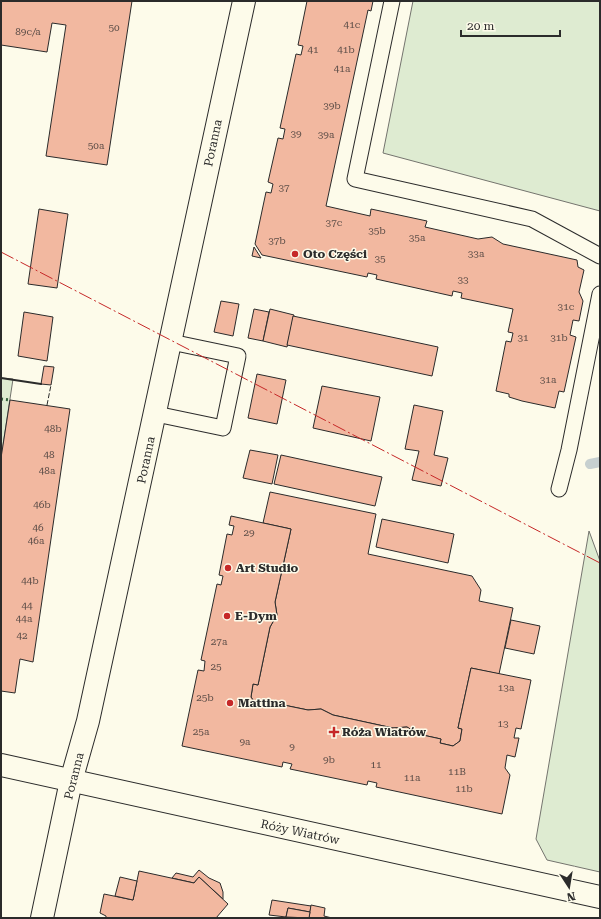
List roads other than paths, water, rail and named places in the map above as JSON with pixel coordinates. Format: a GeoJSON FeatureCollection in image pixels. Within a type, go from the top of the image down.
{"type":"FeatureCollection","features":[{"type":"Feature","properties":{"kind":"street","name":"Poranna"},"geometry":{"type":"LineString","coordinates":[[42,918],[71,781],[88,721],[156,414],[244,1]]}},
{"type":"Feature","properties":{"kind":"street","name":"Róży Wiatrów"},"geometry":{"type":"LineString","coordinates":[[1,765],[600,897]]}},
{"type":"Feature","properties":{"kind":"lane"},"geometry":{"type":"LineString","coordinates":[[392,1],[355,179],[532,219],[600,256]]}},
{"type":"Feature","properties":{"kind":"lane"},"geometry":{"type":"LineString","coordinates":[[559,489],[570,450],[600,294]]}},
{"type":"Feature","properties":{"kind":"lane"},"geometry":{"type":"LineString","coordinates":[[156,414],[222,428],[238,356],[171,342]]}},
{"type":"Feature","properties":{"kind":"waterway"},"geometry":{"type":"LineString","coordinates":[[590,464],[600,462]]}},
{"type":"Feature","properties":{"kind":"place","name":"Oto Części"},"geometry":{"type":"Point","coordinates":[295,254]}},
{"type":"Feature","properties":{"kind":"place","name":"Art Studio"},"geometry":{"type":"Point","coordinates":[228,568]}},
{"type":"Feature","properties":{"kind":"place","name":"E-Dym"},"geometry":{"type":"Point","coordinates":[227,616]}},
{"type":"Feature","properties":{"kind":"place","name":"Mattina"},"geometry":{"type":"Point","coordinates":[230,703]}},
{"type":"Feature","properties":{"kind":"place","name":"Róża Wiatrów"},"geometry":{"type":"Point","coordinates":[334,732]}}]}
